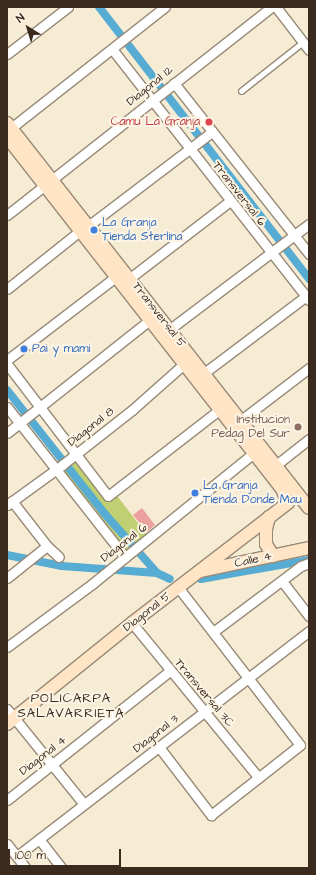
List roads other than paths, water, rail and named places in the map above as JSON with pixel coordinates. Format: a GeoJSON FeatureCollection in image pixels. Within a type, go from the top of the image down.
{"type":"FeatureCollection","features":[{"type":"Feature","properties":{"kind":"street"},"geometry":{"type":"LineString","coordinates":[[7,54],[68,7]]}},
{"type":"Feature","properties":{"kind":"street"},"geometry":{"type":"LineString","coordinates":[[8,133],[113,47],[165,7]]}},
{"type":"Feature","properties":{"kind":"street","name":"Diagonal 12"},"geometry":{"type":"LineString","coordinates":[[7,214],[271,7]]}},
{"type":"Feature","properties":{"kind":"street"},"geometry":{"type":"LineString","coordinates":[[276,7],[307,45]]}},
{"type":"Feature","properties":{"kind":"street","name":"Transversal 6"},"geometry":{"type":"LineString","coordinates":[[113,47],[154,99],[190,150],[308,297]]}},
{"type":"Feature","properties":{"kind":"street","name":"Transversal 6"},"geometry":{"type":"LineString","coordinates":[[170,86],[212,132],[290,237],[309,254]]}},
{"type":"Feature","properties":{"kind":"street"},"geometry":{"type":"LineString","coordinates":[[7,288],[212,132]]}},
{"type":"Feature","properties":{"kind":"street","name":"Transversal 5"},"geometry":{"type":"LineString","coordinates":[[8,133],[84,228],[130,278],[309,508]]}},
{"type":"Feature","properties":{"kind":"street"},"geometry":{"type":"LineString","coordinates":[[130,278],[230,201]]}},
{"type":"Feature","properties":{"kind":"street"},"geometry":{"type":"LineString","coordinates":[[170,329],[309,224]]}},
{"type":"Feature","properties":{"kind":"street","name":"Transversal 5"},"geometry":{"type":"LineString","coordinates":[[84,228],[117,276],[282,489],[288,503]]}},
{"type":"Feature","properties":{"kind":"street"},"geometry":{"type":"LineString","coordinates":[[7,360],[117,276]]}},
{"type":"Feature","properties":{"kind":"street"},"geometry":{"type":"LineString","coordinates":[[204,373],[308,297]]}},
{"type":"Feature","properties":{"kind":"street"},"geometry":{"type":"LineString","coordinates":[[7,433],[151,319]]}},
{"type":"Feature","properties":{"kind":"street","name":"Diagonal 8"},"geometry":{"type":"LineString","coordinates":[[9,503],[59,467],[132,410],[185,363]]}},
{"type":"Feature","properties":{"kind":"street"},"geometry":{"type":"LineString","coordinates":[[7,364],[38,409],[108,496],[220,409]]}},
{"type":"Feature","properties":{"kind":"street"},"geometry":{"type":"LineString","coordinates":[[241,420],[309,368]]}},
{"type":"Feature","properties":{"kind":"street"},"geometry":{"type":"LineString","coordinates":[[7,407],[22,421],[128,555]]}},
{"type":"Feature","properties":{"kind":"street"},"geometry":{"type":"LineString","coordinates":[[276,465],[309,439]]}},
{"type":"Feature","properties":{"kind":"street","name":"Diagonal 6"},"geometry":{"type":"LineString","coordinates":[[7,647],[115,566],[254,453]]}},
{"type":"Feature","properties":{"kind":"street"},"geometry":{"type":"LineString","coordinates":[[9,503],[47,546],[59,557]]}},
{"type":"Feature","properties":{"kind":"street"},"geometry":{"type":"LineString","coordinates":[[288,503],[298,503],[309,508]]}},
{"type":"Feature","properties":{"kind":"street","name":"Diagonal 5"},"geometry":{"type":"LineString","coordinates":[[9,717],[288,503]]}},
{"type":"Feature","properties":{"kind":"street"},"geometry":{"type":"LineString","coordinates":[[269,517],[266,529],[266,544],[273,556]]}},
{"type":"Feature","properties":{"kind":"street"},"geometry":{"type":"LineString","coordinates":[[7,578],[47,546]]}},
{"type":"Feature","properties":{"kind":"street","name":"Calle 4"},"geometry":{"type":"LineString","coordinates":[[189,579],[273,556],[309,548]]}},
{"type":"Feature","properties":{"kind":"street"},"geometry":{"type":"LineString","coordinates":[[213,632],[305,564]]}},
{"type":"Feature","properties":{"kind":"street"},"geometry":{"type":"LineString","coordinates":[[159,747],[210,815],[259,778],[300,744],[213,632],[189,579]]}},
{"type":"Feature","properties":{"kind":"street"},"geometry":{"type":"LineString","coordinates":[[282,581],[309,616]]}},
{"type":"Feature","properties":{"kind":"street","name":"Transversal 3C"},"geometry":{"type":"LineString","coordinates":[[132,623],[259,778]]}},
{"type":"Feature","properties":{"kind":"street","name":"Diagonal 3"},"geometry":{"type":"LineString","coordinates":[[17,856],[309,631]]}},
{"type":"Feature","properties":{"kind":"street","name":"Diagonal 4"},"geometry":{"type":"LineString","coordinates":[[7,800],[170,671]]}},
{"type":"Feature","properties":{"kind":"street"},"geometry":{"type":"LineString","coordinates":[[9,717],[52,764],[84,804]]}},
{"type":"Feature","properties":{"kind":"street"},"geometry":{"type":"LineString","coordinates":[[39,839],[62,868]]}},
{"type":"Feature","properties":{"kind":"street"},"geometry":{"type":"LineString","coordinates":[[7,844],[26,868]]}},
{"type":"Feature","properties":{"kind":"lane"},"geometry":{"type":"LineString","coordinates":[[241,91],[307,45]]}},
{"type":"Feature","properties":{"kind":"waterway"},"geometry":{"type":"LineString","coordinates":[[99,7],[309,279]]}},
{"type":"Feature","properties":{"kind":"waterway"},"geometry":{"type":"LineString","coordinates":[[7,390],[104,513],[157,573]]}},
{"type":"Feature","properties":{"kind":"waterway"},"geometry":{"type":"LineString","coordinates":[[7,555],[62,566],[157,573],[170,579]]}},
{"type":"Feature","properties":{"kind":"waterway"},"geometry":{"type":"LineString","coordinates":[[201,579],[309,560]]}},
{"type":"Feature","properties":{"kind":"place","name":"Camu La Granja"},"geometry":{"type":"Point","coordinates":[209,122]}},
{"type":"Feature","properties":{"kind":"place","name":"La Granja Tienda Sterlina"},"geometry":{"type":"Point","coordinates":[94,230]}},
{"type":"Feature","properties":{"kind":"place","name":"Pai y mami"},"geometry":{"type":"Point","coordinates":[24,349]}},
{"type":"Feature","properties":{"kind":"place","name":"Institucion Pedag Del Sur"},"geometry":{"type":"Point","coordinates":[298,427]}},
{"type":"Feature","properties":{"kind":"place","name":"La Granja Tienda Donde Mau"},"geometry":{"type":"Point","coordinates":[195,493]}},
{"type":"Feature","properties":{"kind":"district","name":"POLICARPA SALAVARRIETA"},"geometry":{"type":"Point","coordinates":[71,706]}}]}
